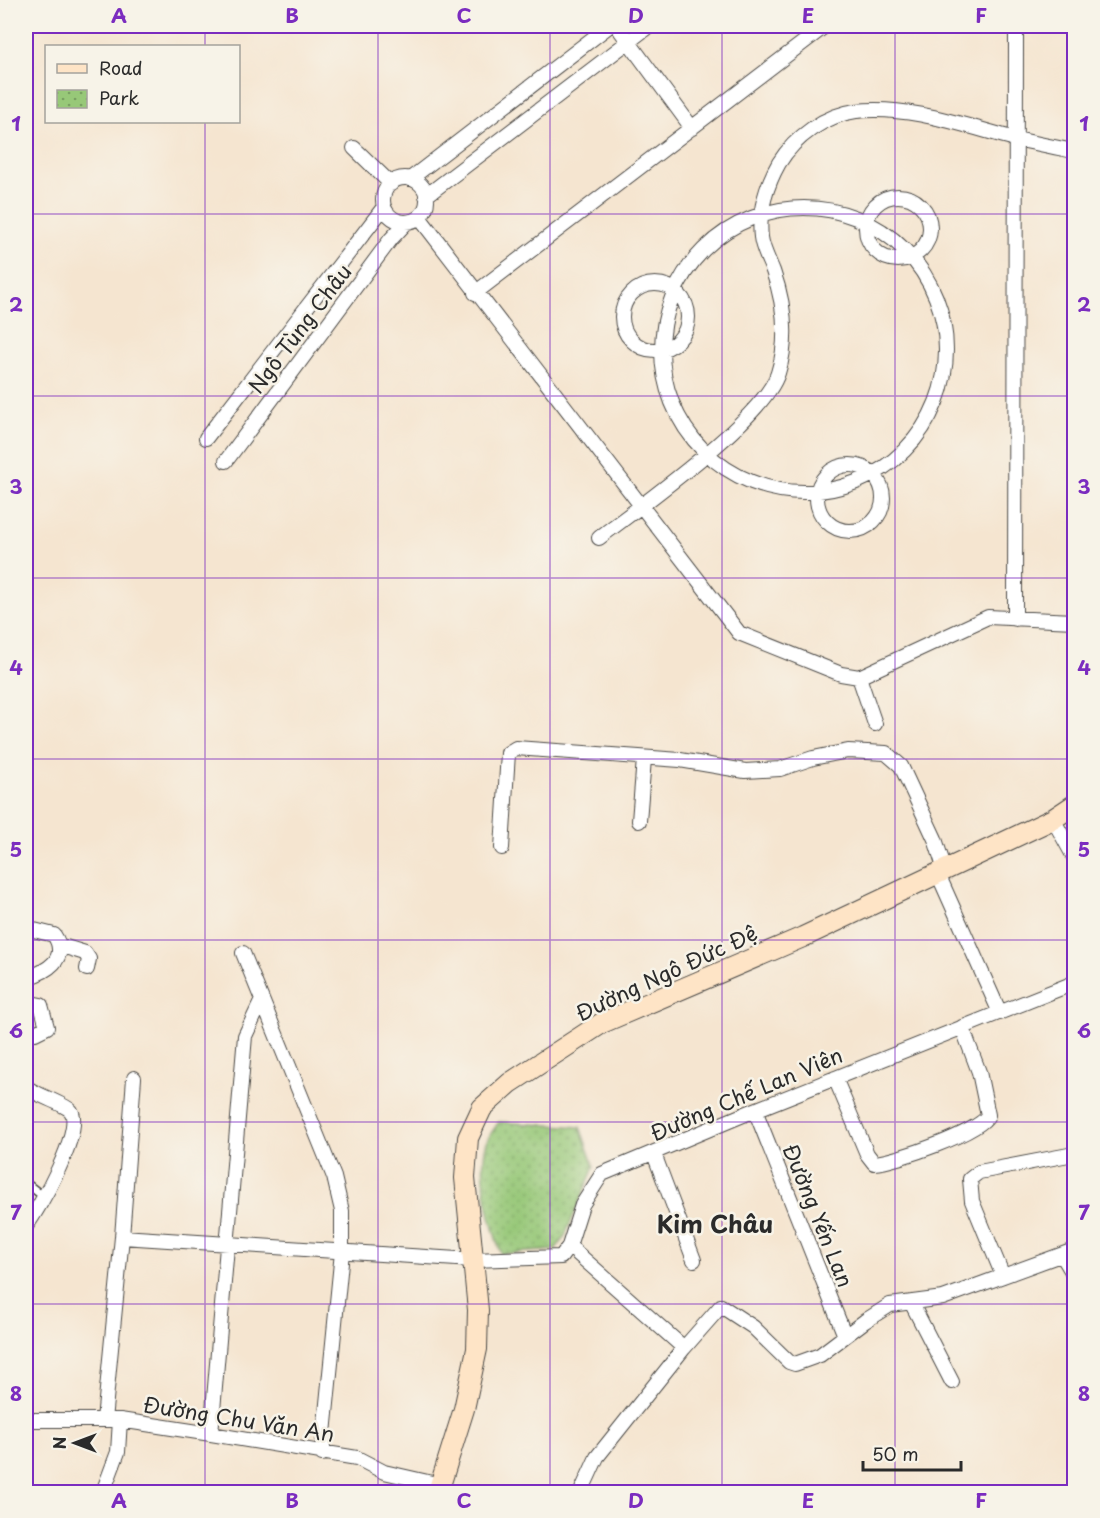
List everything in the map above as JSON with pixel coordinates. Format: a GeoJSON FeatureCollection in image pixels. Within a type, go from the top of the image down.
{"type":"FeatureCollection","features":[{"type":"Feature","properties":{"kind":"main road","name":"Đường Ngô Đức Đệ"},"geometry":{"type":"LineString","coordinates":[[440,1489],[464,1410],[477,1349],[478,1310],[465,1178],[468,1138],[482,1108],[510,1083],[602,1023],[803,937],[1053,819],[1074,805]]}},
{"type":"Feature","properties":{"kind":"street"},"geometry":{"type":"LineString","coordinates":[[410,179],[609,26]]}},
{"type":"Feature","properties":{"kind":"street"},"geometry":{"type":"LineString","coordinates":[[617,26],[692,128]]}},
{"type":"Feature","properties":{"kind":"street"},"geometry":{"type":"LineString","coordinates":[[426,196],[649,26]]}},
{"type":"Feature","properties":{"kind":"street"},"geometry":{"type":"LineString","coordinates":[[476,293],[825,26]]}},
{"type":"Feature","properties":{"kind":"street"},"geometry":{"type":"LineString","coordinates":[[1015,619],[1016,26]]}},
{"type":"Feature","properties":{"kind":"street"},"geometry":{"type":"LineString","coordinates":[[599,537],[706,455],[760,405],[778,375],[786,321],[780,291],[761,238],[762,216],[768,185],[788,148],[804,134],[827,120],[855,111],[915,115],[1074,151]]}},
{"type":"Feature","properties":{"kind":"street"},"geometry":{"type":"LineString","coordinates":[[354,148],[391,183]]}},
{"type":"Feature","properties":{"kind":"street"},"geometry":{"type":"LineString","coordinates":[[399,179],[410,179],[419,183],[426,196],[425,210],[413,219],[393,218],[384,207],[384,193],[391,183],[399,179]]}},
{"type":"Feature","properties":{"kind":"street"},"geometry":{"type":"LineString","coordinates":[[867,222],[873,208],[890,197],[910,198],[919,204],[926,212],[930,231],[921,251],[912,258]]}},
{"type":"Feature","properties":{"kind":"street","name":"Ngô Tùng Châu"},"geometry":{"type":"LineString","coordinates":[[206,438],[384,207]]}},
{"type":"Feature","properties":{"kind":"street"},"geometry":{"type":"LineString","coordinates":[[784,207],[835,212],[867,222],[880,230],[912,258],[935,293],[946,338],[943,384],[924,427],[875,476],[817,492],[802,493],[753,484],[706,455],[677,420],[663,381],[662,350],[673,289],[702,250],[736,225],[784,207]]}},
{"type":"Feature","properties":{"kind":"street"},"geometry":{"type":"LineString","coordinates":[[413,219],[476,293],[739,633],[841,674],[859,677],[988,618],[1074,621]]}},
{"type":"Feature","properties":{"kind":"street","name":"Ngô Tùng Châu"},"geometry":{"type":"LineString","coordinates":[[226,461],[391,239],[413,219]]}},
{"type":"Feature","properties":{"kind":"street"},"geometry":{"type":"LineString","coordinates":[[656,284],[673,289],[683,300],[688,320],[680,339],[662,350],[640,347],[624,331],[622,309],[635,290],[645,285],[656,284]]}},
{"type":"Feature","properties":{"kind":"street"},"geometry":{"type":"LineString","coordinates":[[839,466],[861,466],[875,476],[883,489],[881,511],[866,527],[856,531],[844,531],[825,521],[819,511],[817,492],[822,479],[839,466]]}},
{"type":"Feature","properties":{"kind":"street"},"geometry":{"type":"LineString","coordinates":[[859,677],[875,724]]}},
{"type":"Feature","properties":{"kind":"street"},"geometry":{"type":"LineString","coordinates":[[502,848],[511,750],[549,749],[644,759],[680,760],[745,771],[770,771],[836,753],[870,751],[886,753],[901,766],[935,839],[941,872],[1000,1013]]}},
{"type":"Feature","properties":{"kind":"street"},"geometry":{"type":"LineString","coordinates":[[639,821],[644,759]]}},
{"type":"Feature","properties":{"kind":"street"},"geometry":{"type":"LineString","coordinates":[[1053,819],[1074,857]]}},
{"type":"Feature","properties":{"kind":"street"},"geometry":{"type":"LineString","coordinates":[[26,928],[54,935],[59,945],[55,965],[45,972],[26,979],[26,992]]}},
{"type":"Feature","properties":{"kind":"street"},"geometry":{"type":"LineString","coordinates":[[59,945],[85,953],[89,959],[87,969]]}},
{"type":"Feature","properties":{"kind":"street"},"geometry":{"type":"LineString","coordinates":[[243,953],[334,1177],[342,1211],[342,1252],[322,1454]]}},
{"type":"Feature","properties":{"kind":"street","name":"Đường Chế Lan Viên"},"geometry":{"type":"LineString","coordinates":[[568,1246],[582,1205],[602,1174],[755,1110],[1074,983]]}},
{"type":"Feature","properties":{"kind":"street"},"geometry":{"type":"LineString","coordinates":[[211,1434],[245,1036],[262,1000]]}},
{"type":"Feature","properties":{"kind":"street"},"geometry":{"type":"LineString","coordinates":[[26,1002],[40,1005],[48,1024],[47,1028],[35,1033]]}},
{"type":"Feature","properties":{"kind":"street"},"geometry":{"type":"LineString","coordinates":[[835,1078],[867,1154],[874,1163],[967,1131],[984,1122],[988,1115],[979,1072],[962,1028]]}},
{"type":"Feature","properties":{"kind":"street"},"geometry":{"type":"LineString","coordinates":[[104,1420],[122,1237],[134,1078]]}},
{"type":"Feature","properties":{"kind":"street"},"geometry":{"type":"LineString","coordinates":[[26,1087],[38,1096],[67,1108],[72,1112],[74,1121],[68,1148],[44,1197],[26,1227]]}},
{"type":"Feature","properties":{"kind":"street","name":"Đường Yến Lan"},"geometry":{"type":"LineString","coordinates":[[755,1110],[845,1336]]}},
{"type":"Feature","properties":{"kind":"street"},"geometry":{"type":"LineString","coordinates":[[654,1154],[694,1260]]}},
{"type":"Feature","properties":{"kind":"street"},"geometry":{"type":"LineString","coordinates":[[1003,1276],[972,1200],[970,1179],[979,1172],[1074,1154]]}},
{"type":"Feature","properties":{"kind":"street"},"geometry":{"type":"LineString","coordinates":[[122,1237],[472,1260],[561,1257],[568,1246],[684,1348]]}},
{"type":"Feature","properties":{"kind":"street"},"geometry":{"type":"LineString","coordinates":[[580,1492],[597,1457],[684,1348],[721,1306],[753,1327],[789,1362],[795,1364],[820,1355],[890,1305],[912,1304],[943,1298],[1068,1253],[1074,1275]]}},
{"type":"Feature","properties":{"kind":"street"},"geometry":{"type":"LineString","coordinates":[[912,1304],[952,1382]]}},
{"type":"Feature","properties":{"kind":"street","name":"Đường Chu Văn An"},"geometry":{"type":"LineString","coordinates":[[26,1420],[120,1420],[357,1458],[384,1472],[440,1489]]}},
{"type":"Feature","properties":{"kind":"street"},"geometry":{"type":"LineString","coordinates":[[103,1492],[118,1452],[120,1420]]}},
{"type":"Feature","properties":{"kind":"lane"},"geometry":{"type":"LineString","coordinates":[[26,1183],[44,1197]]}},
{"type":"Feature","properties":{"kind":"green space"},"geometry":{"type":"Polygon","coordinates":[[[499,1122],[580,1127],[594,1167],[565,1236],[555,1250],[501,1254],[486,1199],[483,1169],[487,1142],[499,1122]]]}},
{"type":"Feature","properties":{"kind":"district","name":"Kim Châu"},"geometry":{"type":"Point","coordinates":[715,1223]}}]}
